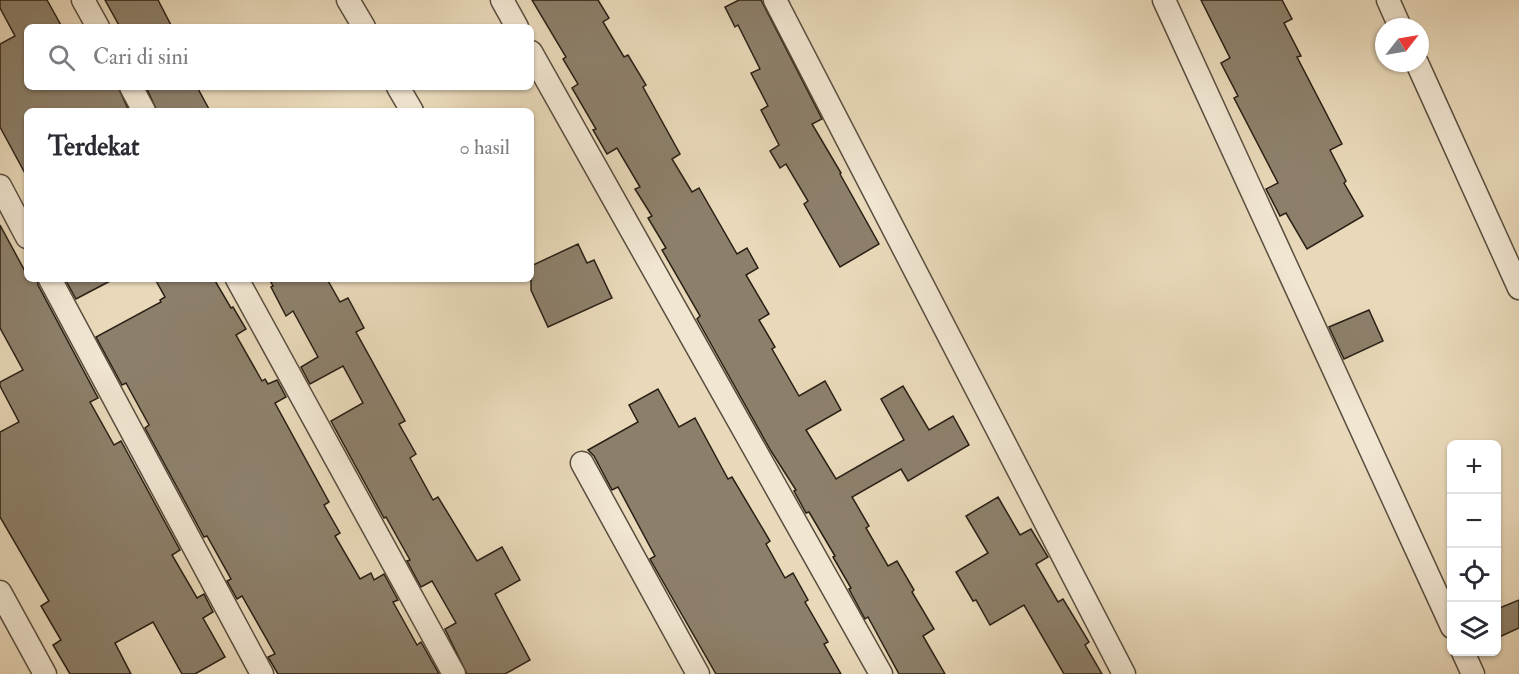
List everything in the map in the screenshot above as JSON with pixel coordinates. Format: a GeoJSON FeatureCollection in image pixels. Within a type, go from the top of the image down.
{"type":"FeatureCollection","features":[{"type":"Feature","properties":{"kind":"street"},"geometry":{"type":"LineString","coordinates":[[83,0],[96,24]]}},
{"type":"Feature","properties":{"kind":"street"},"geometry":{"type":"LineString","coordinates":[[348,0],[362,24]]}},
{"type":"Feature","properties":{"kind":"street"},"geometry":{"type":"LineString","coordinates":[[502,0],[515,24]]}},
{"type":"Feature","properties":{"kind":"street"},"geometry":{"type":"LineString","coordinates":[[776,0],[1124,674]]}},
{"type":"Feature","properties":{"kind":"street"},"geometry":{"type":"LineString","coordinates":[[1164,0],[1447,616]]}},
{"type":"Feature","properties":{"kind":"street"},"geometry":{"type":"LineString","coordinates":[[1388,0],[1396,18]]}},
{"type":"Feature","properties":{"kind":"street"},"geometry":{"type":"LineString","coordinates":[[534,57],[881,674]]}},
{"type":"Feature","properties":{"kind":"street"},"geometry":{"type":"LineString","coordinates":[[1421,72],[1519,288]]}},
{"type":"Feature","properties":{"kind":"street"},"geometry":{"type":"LineString","coordinates":[[133,90],[142,108]]}},
{"type":"Feature","properties":{"kind":"street"},"geometry":{"type":"LineString","coordinates":[[400,90],[410,108]]}},
{"type":"Feature","properties":{"kind":"street"},"geometry":{"type":"LineString","coordinates":[[0,186],[24,231]]}},
{"type":"Feature","properties":{"kind":"street"},"geometry":{"type":"LineString","coordinates":[[52,282],[262,674]]}},
{"type":"Feature","properties":{"kind":"street"},"geometry":{"type":"LineString","coordinates":[[239,282],[454,674]]}},
{"type":"Feature","properties":{"kind":"street"},"geometry":{"type":"LineString","coordinates":[[582,463],[698,674]]}},
{"type":"Feature","properties":{"kind":"street"},"geometry":{"type":"LineString","coordinates":[[0,592],[45,674]]}},
{"type":"Feature","properties":{"kind":"street"},"geometry":{"type":"LineString","coordinates":[[1465,656],[1473,674]]}},
{"type":"Feature","properties":{"kind":"building"},"geometry":{"type":"Polygon","coordinates":[[[0,0],[47,0],[60,24],[24,24],[24,90],[119,90],[128,108],[24,108],[24,171],[0,127],[0,44],[15,36],[0,8],[0,0]]]}},
{"type":"Feature","properties":{"kind":"building"},"geometry":{"type":"Polygon","coordinates":[[[105,0],[158,0],[170,24],[118,24],[105,0]]]}},
{"type":"Feature","properties":{"kind":"building"},"geometry":{"type":"Polygon","coordinates":[[[532,0],[598,0],[609,18],[603,22],[624,57],[628,55],[646,85],[643,87],[680,154],[672,159],[692,192],[699,188],[737,254],[747,248],[758,268],[746,275],[769,314],[759,320],[775,347],[772,349],[799,396],[825,381],[841,410],[806,430],[836,479],[904,440],[881,399],[903,386],[929,430],[953,416],[969,445],[908,481],[901,469],[852,497],[869,526],[866,528],[888,566],[897,561],[914,590],[912,592],[934,629],[923,636],[945,674],[899,674],[868,617],[865,619],[833,557],[835,556],[809,512],[806,513],[794,491],[796,490],[771,451],[697,319],[700,316],[662,250],[666,248],[648,218],[652,216],[635,189],[640,187],[617,148],[607,154],[593,130],[596,129],[572,88],[578,84],[563,59],[566,57],[532,0]]]}},
{"type":"Feature","properties":{"kind":"building"},"geometry":{"type":"Polygon","coordinates":[[[739,0],[761,0],[822,119],[812,124],[879,244],[840,267],[804,204],[808,201],[786,164],[780,168],[770,151],[779,145],[761,110],[768,106],[751,73],[760,69],[738,25],[735,27],[725,7],[739,0]]]}},
{"type":"Feature","properties":{"kind":"building"},"geometry":{"type":"Polygon","coordinates":[[[1201,0],[1282,0],[1292,19],[1284,23],[1301,56],[1297,57],[1342,144],[1330,150],[1346,181],[1344,183],[1363,216],[1307,249],[1286,213],[1280,216],[1266,189],[1278,183],[1234,98],[1238,96],[1221,63],[1230,58],[1201,0]]]}},
{"type":"Feature","properties":{"kind":"building"},"geometry":{"type":"Polygon","coordinates":[[[147,90],[199,90],[208,108],[156,108],[147,90]]]}},
{"type":"Feature","properties":{"kind":"building"},"geometry":{"type":"Polygon","coordinates":[[[0,225],[24,269],[24,282],[38,282],[98,398],[90,402],[114,445],[121,441],[180,550],[172,555],[197,598],[204,594],[213,612],[203,618],[225,657],[195,674],[182,674],[153,622],[115,643],[131,674],[70,674],[53,645],[61,640],[41,606],[49,601],[0,517],[0,432],[19,422],[0,382],[23,370],[0,328],[0,225]]]}},
{"type":"Feature","properties":{"kind":"building"},"geometry":{"type":"Polygon","coordinates":[[[578,244],[587,263],[594,260],[612,298],[548,327],[531,290],[531,282],[534,282],[534,265],[578,244]]]}},
{"type":"Feature","properties":{"kind":"building"},"geometry":{"type":"Polygon","coordinates":[[[67,282],[108,282],[76,299],[67,282]]]}},
{"type":"Feature","properties":{"kind":"building"},"geometry":{"type":"Polygon","coordinates":[[[157,282],[216,282],[246,329],[236,335],[262,381],[265,379],[268,384],[277,380],[286,397],[275,403],[329,502],[324,505],[340,533],[335,536],[360,579],[371,573],[374,580],[384,574],[398,600],[393,602],[417,645],[421,642],[439,674],[278,674],[268,657],[275,654],[242,596],[237,599],[227,581],[231,579],[207,536],[204,537],[145,428],[149,425],[126,383],[122,385],[96,337],[161,302],[160,300],[165,297],[157,282]]]}},
{"type":"Feature","properties":{"kind":"building"},"geometry":{"type":"Polygon","coordinates":[[[271,282],[329,282],[340,302],[348,298],[364,328],[356,332],[405,421],[399,424],[416,454],[410,458],[433,500],[438,497],[477,561],[502,547],[520,580],[495,594],[530,660],[505,674],[467,674],[445,629],[456,623],[432,581],[421,587],[407,561],[410,560],[386,517],[384,518],[331,421],[363,403],[343,366],[310,384],[301,367],[318,357],[293,311],[286,316],[271,287],[273,286],[271,282]]]}},
{"type":"Feature","properties":{"kind":"building"},"geometry":{"type":"Polygon","coordinates":[[[1369,310],[1383,341],[1344,359],[1329,327],[1369,310]]]}},
{"type":"Feature","properties":{"kind":"building"},"geometry":{"type":"Polygon","coordinates":[[[658,389],[679,427],[695,418],[728,479],[732,477],[770,541],[766,544],[785,578],[793,573],[808,600],[805,602],[828,642],[824,644],[841,674],[716,674],[650,559],[655,556],[618,487],[612,490],[594,456],[588,450],[638,422],[629,405],[658,389]]]}},
{"type":"Feature","properties":{"kind":"building"},"geometry":{"type":"Polygon","coordinates":[[[998,497],[1020,535],[1031,529],[1048,557],[1036,564],[1058,602],[1063,599],[1089,642],[1085,645],[1102,674],[1064,674],[1024,605],[990,625],[976,600],[973,601],[956,572],[988,553],[966,516],[998,497]]]}},
{"type":"Feature","properties":{"kind":"building"},"geometry":{"type":"Polygon","coordinates":[[[1519,600],[1519,628],[1501,636],[1501,607],[1519,600]]]}}]}
